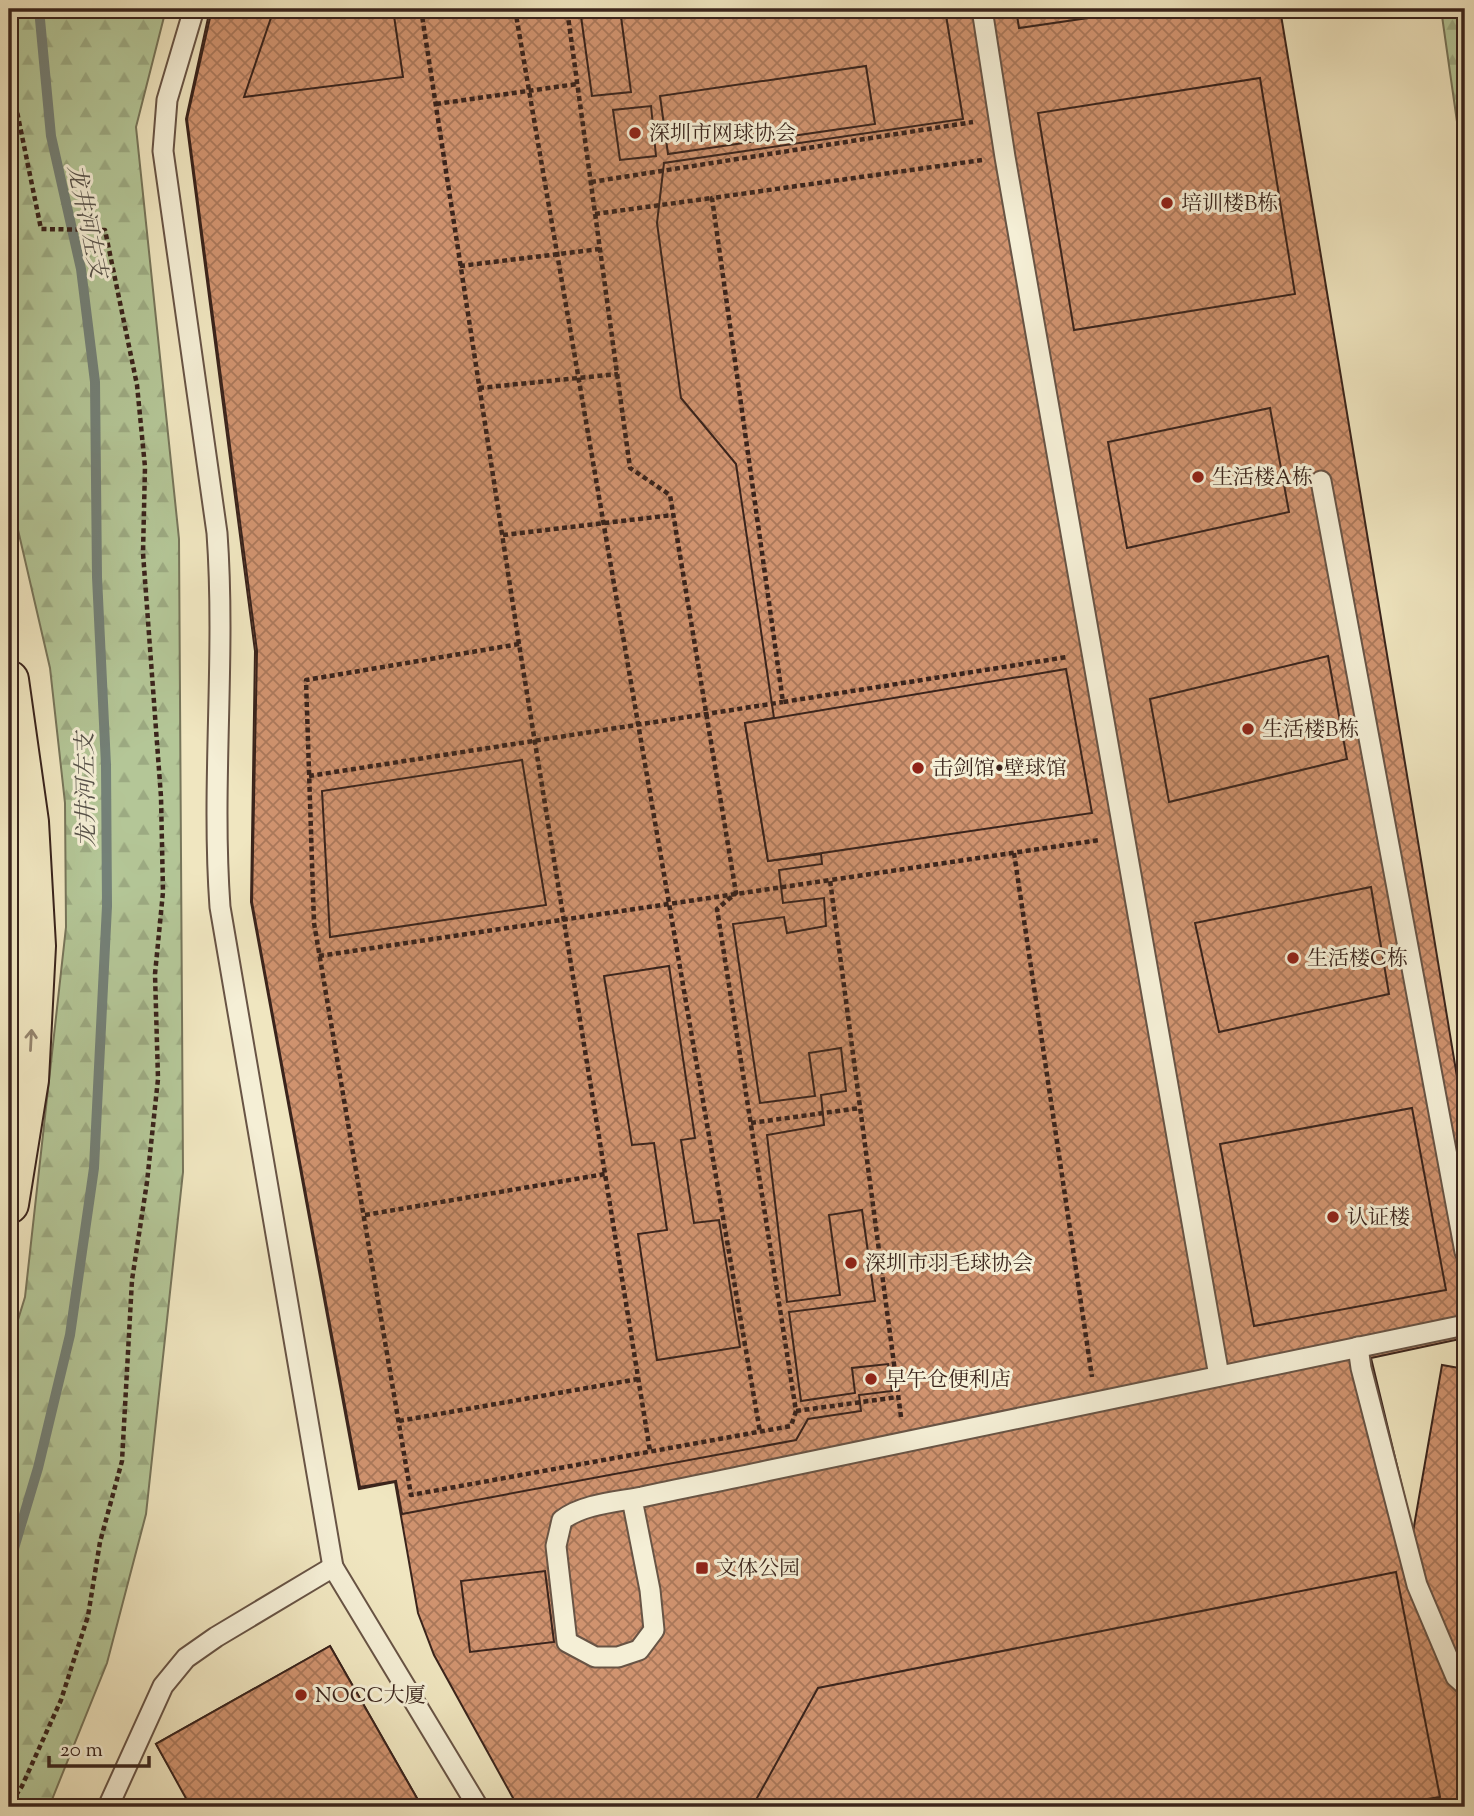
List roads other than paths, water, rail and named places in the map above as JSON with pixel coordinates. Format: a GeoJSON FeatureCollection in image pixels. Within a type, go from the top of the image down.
{"type":"FeatureCollection","features":[{"type":"Feature","properties":{"kind":"highway"},"geometry":{"type":"LineString","coordinates":[[9,680],[29,822],[36,946],[29,1080],[9,1205]]}},
{"type":"Feature","properties":{"kind":"lane"},"geometry":{"type":"LineString","coordinates":[[194,9],[167,100],[163,150],[217,533],[221,582],[215,851],[220,907],[333,1567],[478,1807]]}},
{"type":"Feature","properties":{"kind":"lane"},"geometry":{"type":"LineString","coordinates":[[982,9],[1005,157],[1219,1376]]}},
{"type":"Feature","properties":{"kind":"lane"},"geometry":{"type":"LineString","coordinates":[[1321,481],[1465,1252]]}},
{"type":"Feature","properties":{"kind":"lane"},"geometry":{"type":"LineString","coordinates":[[632,1499],[650,1590],[654,1630],[639,1650],[618,1657],[596,1657],[567,1642],[556,1546],[562,1520],[572,1511],[1465,1325]]}},
{"type":"Feature","properties":{"kind":"lane"},"geometry":{"type":"LineString","coordinates":[[1358,1347],[1418,1585],[1456,1678],[1465,1685]]}},
{"type":"Feature","properties":{"kind":"lane"},"geometry":{"type":"LineString","coordinates":[[108,1807],[163,1686],[186,1658],[333,1567]]}},
{"type":"Feature","properties":{"kind":"waterway","name":"龙井河左支"},"geometry":{"type":"LineString","coordinates":[[9,1565],[38,1468],[70,1335],[94,1168],[107,906],[106,765],[97,577],[95,382],[81,269],[51,136],[39,9]]}},
{"type":"Feature","properties":{"kind":"place","name":"深圳市网球协会"},"geometry":{"type":"Point","coordinates":[635,133]}},
{"type":"Feature","properties":{"kind":"place","name":"培训楼B栋"},"geometry":{"type":"Point","coordinates":[1167,203]}},
{"type":"Feature","properties":{"kind":"place","name":"生活楼A栋"},"geometry":{"type":"Point","coordinates":[1198,477]}},
{"type":"Feature","properties":{"kind":"place","name":"生活楼B栋"},"geometry":{"type":"Point","coordinates":[1248,729]}},
{"type":"Feature","properties":{"kind":"place","name":"击剑馆•壁球馆"},"geometry":{"type":"Point","coordinates":[918,768]}},
{"type":"Feature","properties":{"kind":"place","name":"生活楼C栋"},"geometry":{"type":"Point","coordinates":[1293,958]}},
{"type":"Feature","properties":{"kind":"place","name":"认证楼"},"geometry":{"type":"Point","coordinates":[1333,1217]}},
{"type":"Feature","properties":{"kind":"place","name":"深圳市羽毛球协会"},"geometry":{"type":"Point","coordinates":[851,1263]}},
{"type":"Feature","properties":{"kind":"place","name":"早午仓便利店"},"geometry":{"type":"Point","coordinates":[871,1379]}},
{"type":"Feature","properties":{"kind":"place","name":"文体公园"},"geometry":{"type":"Point","coordinates":[702,1568]}},
{"type":"Feature","properties":{"kind":"place","name":"NOCC大厦"},"geometry":{"type":"Point","coordinates":[301,1695]}}]}
